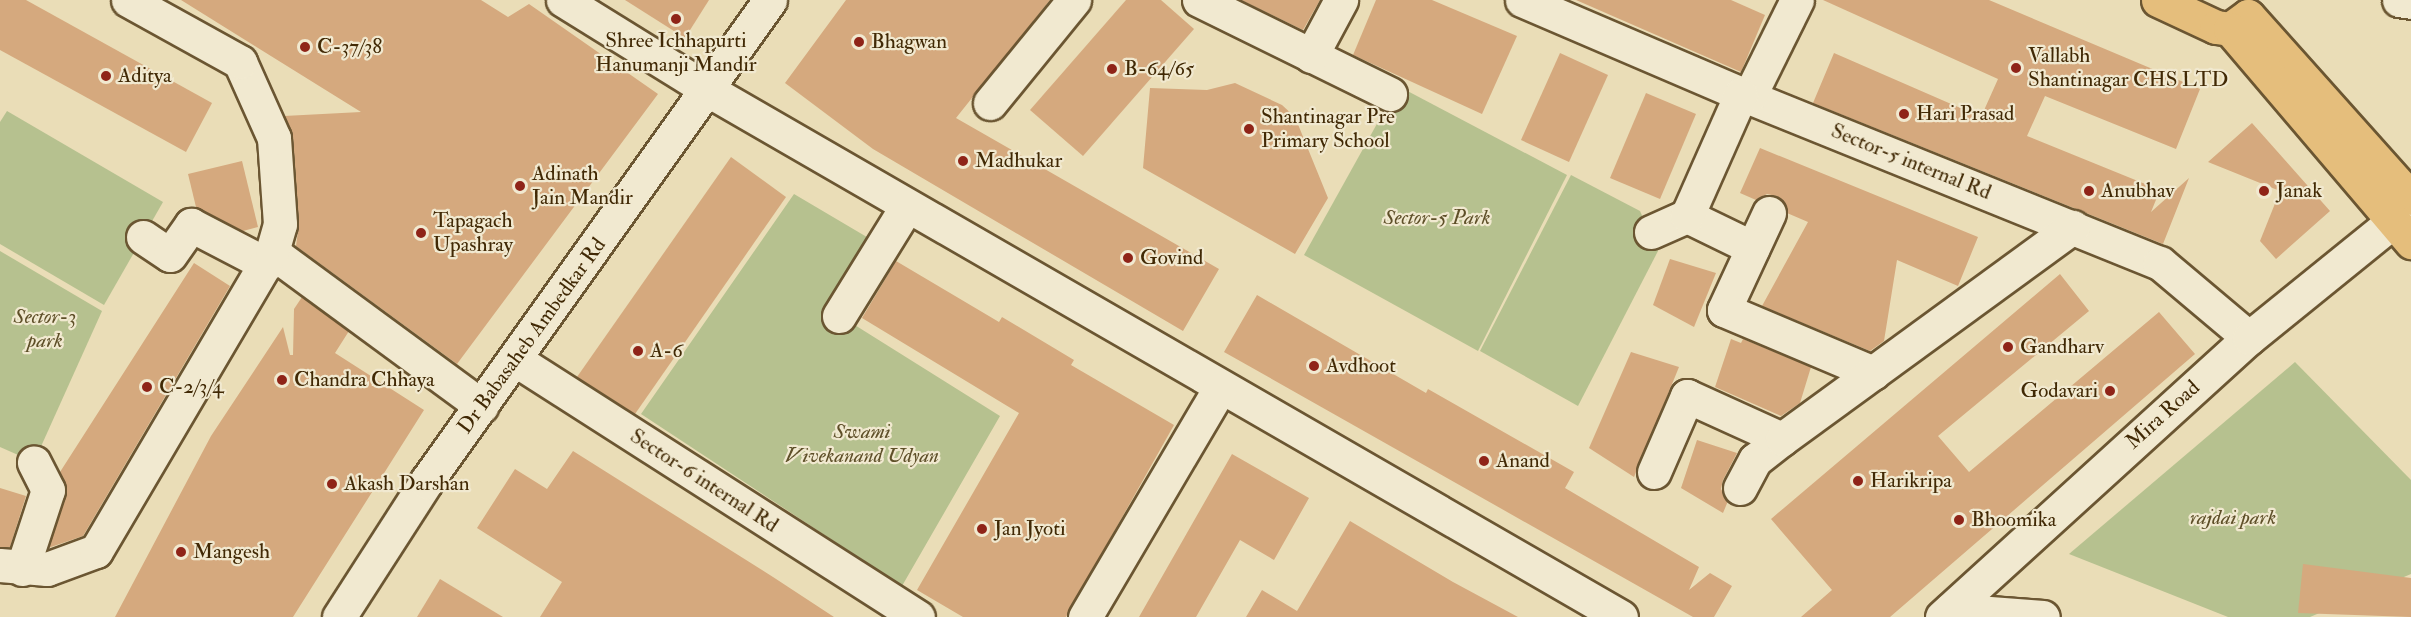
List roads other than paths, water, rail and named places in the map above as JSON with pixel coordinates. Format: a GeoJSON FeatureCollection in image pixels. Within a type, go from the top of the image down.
{"type":"FeatureCollection","features":[{"type":"Feature","properties":{"kind":"main road","name":"Mira Road"},"geometry":{"type":"LineString","coordinates":[[2158,0],[2226,13],[2406,218]]}},
{"type":"Feature","properties":{"kind":"street"},"geometry":{"type":"LineString","coordinates":[[34,462],[48,490],[11,567],[47,569],[96,551],[269,258],[280,224],[274,138],[240,62],[128,0]]}},
{"type":"Feature","properties":{"kind":"street"},"geometry":{"type":"LineString","coordinates":[[563,0],[708,90],[1220,388],[1621,617]]}},
{"type":"Feature","properties":{"kind":"street","name":"Dr Babasaheb Ambedkar Rd"},"geometry":{"type":"LineString","coordinates":[[339,617],[426,482],[516,360],[770,0]]}},
{"type":"Feature","properties":{"kind":"street"},"geometry":{"type":"LineString","coordinates":[[990,103],[1074,0]]}},
{"type":"Feature","properties":{"kind":"street"},"geometry":{"type":"LineString","coordinates":[[1199,0],[1390,94]]}},
{"type":"Feature","properties":{"kind":"street"},"geometry":{"type":"LineString","coordinates":[[1311,56],[1341,0]]}},
{"type":"Feature","properties":{"kind":"street","name":"Sector-5 internal Rd"},"geometry":{"type":"LineString","coordinates":[[1522,0],[1745,95],[2160,262],[2249,338]]}},
{"type":"Feature","properties":{"kind":"street"},"geometry":{"type":"LineString","coordinates":[[1651,232],[1687,216],[1745,95],[1797,0]]}},
{"type":"Feature","properties":{"kind":"street"},"geometry":{"type":"LineString","coordinates":[[2398,0],[2411,2]]}},
{"type":"Feature","properties":{"kind":"street"},"geometry":{"type":"LineString","coordinates":[[839,316],[907,206]]}},
{"type":"Feature","properties":{"kind":"street"},"geometry":{"type":"LineString","coordinates":[[1768,213],[1724,310],[1873,373]]}},
{"type":"Feature","properties":{"kind":"street"},"geometry":{"type":"LineString","coordinates":[[1687,216],[1753,248]]}},
{"type":"Feature","properties":{"kind":"street","name":"Mira Road"},"geometry":{"type":"LineString","coordinates":[[1946,614],[2249,338],[2406,218]]}},
{"type":"Feature","properties":{"kind":"street"},"geometry":{"type":"LineString","coordinates":[[143,237],[170,255],[191,225],[269,258],[482,406]]}},
{"type":"Feature","properties":{"kind":"street"},"geometry":{"type":"LineString","coordinates":[[1740,488],[1755,460],[2073,227]]}},
{"type":"Feature","properties":{"kind":"street","name":"Sector-6 internal Rd"},"geometry":{"type":"LineString","coordinates":[[516,360],[898,612]]}},
{"type":"Feature","properties":{"kind":"street"},"geometry":{"type":"LineString","coordinates":[[1085,617],[1220,388]]}},
{"type":"Feature","properties":{"kind":"street"},"geometry":{"type":"LineString","coordinates":[[1654,472],[1687,396],[1782,439]]}},
{"type":"Feature","properties":{"kind":"street"},"geometry":{"type":"LineString","coordinates":[[1946,614],[2043,617]]}},
{"type":"Feature","properties":{"kind":"place","name":"Shree Ichhapurti Hanumanji Mandir"},"geometry":{"type":"Point","coordinates":[676,19]}},
{"type":"Feature","properties":{"kind":"place","name":"Bhagwan"},"geometry":{"type":"Point","coordinates":[859,42]}},
{"type":"Feature","properties":{"kind":"place","name":"C-37/38"},"geometry":{"type":"Point","coordinates":[305,47]}},
{"type":"Feature","properties":{"kind":"place","name":"Vallabh Shantinagar CHS LTD"},"geometry":{"type":"Point","coordinates":[2016,68]}},
{"type":"Feature","properties":{"kind":"place","name":"B-64/65"},"geometry":{"type":"Point","coordinates":[1112,69]}},
{"type":"Feature","properties":{"kind":"place","name":"Aditya"},"geometry":{"type":"Point","coordinates":[106,76]}},
{"type":"Feature","properties":{"kind":"place","name":"Hari Prasad"},"geometry":{"type":"Point","coordinates":[1904,114]}},
{"type":"Feature","properties":{"kind":"place","name":"Shantinagar Pre Primary School"},"geometry":{"type":"Point","coordinates":[1249,129]}},
{"type":"Feature","properties":{"kind":"place","name":"Madhukar"},"geometry":{"type":"Point","coordinates":[963,161]}},
{"type":"Feature","properties":{"kind":"place","name":"Adinath Jain Mandir"},"geometry":{"type":"Point","coordinates":[520,186]}},
{"type":"Feature","properties":{"kind":"place","name":"Anubhav"},"geometry":{"type":"Point","coordinates":[2089,191]}},
{"type":"Feature","properties":{"kind":"place","name":"Janak"},"geometry":{"type":"Point","coordinates":[2264,191]}},
{"type":"Feature","properties":{"kind":"place","name":"Tapagach Upashray"},"geometry":{"type":"Point","coordinates":[421,233]}},
{"type":"Feature","properties":{"kind":"place","name":"Govind"},"geometry":{"type":"Point","coordinates":[1128,258]}},
{"type":"Feature","properties":{"kind":"place","name":"Gandharv"},"geometry":{"type":"Point","coordinates":[2008,347]}},
{"type":"Feature","properties":{"kind":"place","name":"A-6"},"geometry":{"type":"Point","coordinates":[638,351]}},
{"type":"Feature","properties":{"kind":"place","name":"Avdhoot"},"geometry":{"type":"Point","coordinates":[1314,366]}},
{"type":"Feature","properties":{"kind":"place","name":"Chandra Chhaya"},"geometry":{"type":"Point","coordinates":[282,380]}},
{"type":"Feature","properties":{"kind":"place","name":"C-2/3/4"},"geometry":{"type":"Point","coordinates":[147,387]}},
{"type":"Feature","properties":{"kind":"place","name":"Godavari"},"geometry":{"type":"Point","coordinates":[2110,391]}},
{"type":"Feature","properties":{"kind":"place","name":"Anand"},"geometry":{"type":"Point","coordinates":[1484,461]}},
{"type":"Feature","properties":{"kind":"place","name":"Harikripa"},"geometry":{"type":"Point","coordinates":[1858,481]}},
{"type":"Feature","properties":{"kind":"place","name":"Akash Darshan"},"geometry":{"type":"Point","coordinates":[332,484]}},
{"type":"Feature","properties":{"kind":"place","name":"Bhoomika"},"geometry":{"type":"Point","coordinates":[1959,520]}},
{"type":"Feature","properties":{"kind":"place","name":"Jan Jyoti"},"geometry":{"type":"Point","coordinates":[982,529]}},
{"type":"Feature","properties":{"kind":"place","name":"Mangesh"},"geometry":{"type":"Point","coordinates":[181,552]}},
{"type":"Feature","properties":{"kind":"park label","name":"Sector-5 Park"},"geometry":{"type":"Point","coordinates":[1437,218]}},
{"type":"Feature","properties":{"kind":"park label","name":"Sector-3 park"},"geometry":{"type":"Point","coordinates":[45,329]}},
{"type":"Feature","properties":{"kind":"park label","name":"Swami Vivekanand Udyan"},"geometry":{"type":"Point","coordinates":[862,444]}},
{"type":"Feature","properties":{"kind":"park label","name":"rajdai park"},"geometry":{"type":"Point","coordinates":[2233,518]}}]}
